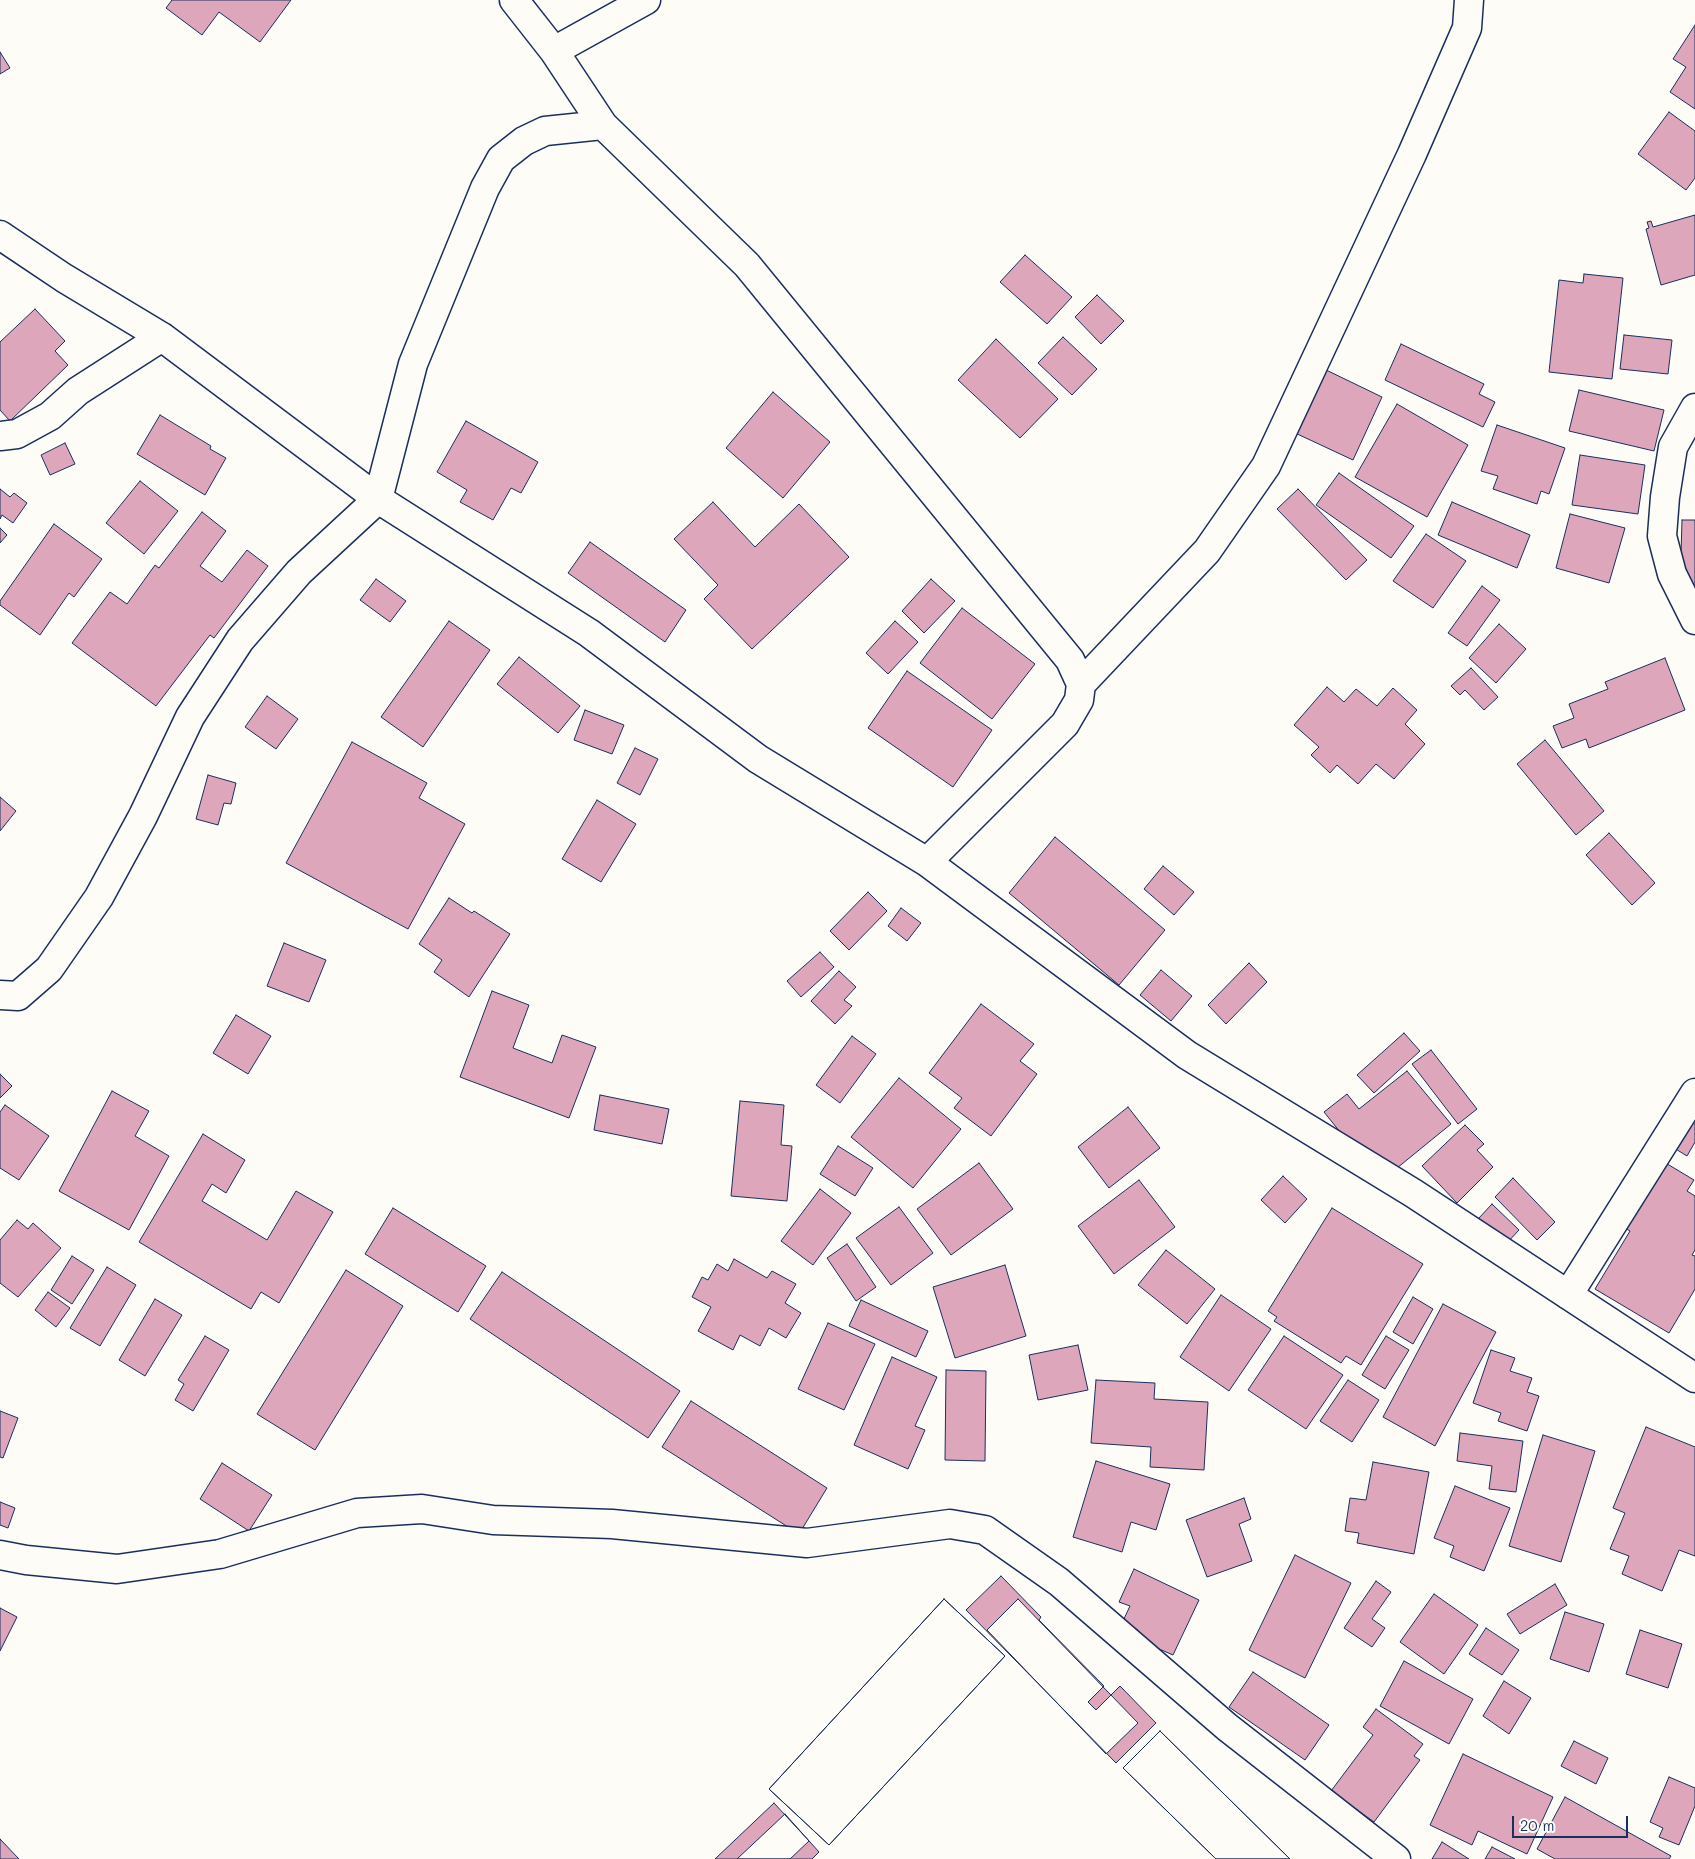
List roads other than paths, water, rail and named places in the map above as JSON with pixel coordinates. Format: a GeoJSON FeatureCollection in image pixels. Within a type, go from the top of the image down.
{"type":"FeatureCollection","features":[{"type":"Feature","properties":{"kind":"street"},"geometry":{"type":"LineString","coordinates":[[514,0],[554,51],[603,125],[746,264],[1070,660],[1080,684],[1079,700],[1066,724],[927,862]]}},
{"type":"Feature","properties":{"kind":"street"},"geometry":{"type":"LineString","coordinates":[[554,51],[646,0]]}},
{"type":"Feature","properties":{"kind":"street"},"geometry":{"type":"LineString","coordinates":[[1080,684],[1207,551],[1266,466],[1412,154],[1464,37],[1467,28],[1468,0]]}},
{"type":"Feature","properties":{"kind":"street"},"geometry":{"type":"LineString","coordinates":[[0,994],[18,996],[49,969],[99,896],[144,816],[190,716],[240,640],[299,572],[378,499],[413,364],[486,188],[502,160],[524,141],[545,131],[603,125]]}},
{"type":"Feature","properties":{"kind":"street"},"geometry":{"type":"LineString","coordinates":[[0,235],[64,278],[162,337],[378,499],[589,633],[758,758],[927,862],[1187,1055],[1413,1193],[1695,1378]]}},
{"type":"Feature","properties":{"kind":"street"},"geometry":{"type":"LineString","coordinates":[[0,436],[17,434],[50,416],[78,391],[162,337]]}},
{"type":"Feature","properties":{"kind":"street"},"geometry":{"type":"LineString","coordinates":[[1695,408],[1674,447],[1665,497],[1662,536],[1672,574],[1695,620]]}},
{"type":"Feature","properties":{"kind":"street"},"geometry":{"type":"LineString","coordinates":[[1568,1295],[1695,1093]]}},
{"type":"Feature","properties":{"kind":"street"},"geometry":{"type":"LineString","coordinates":[[0,1555],[26,1560],[117,1569],[220,1554],[357,1512],[422,1509],[492,1520],[612,1524],[807,1543],[950,1524],[985,1530],[1059,1582],[1227,1727],[1396,1859]]}}]}
